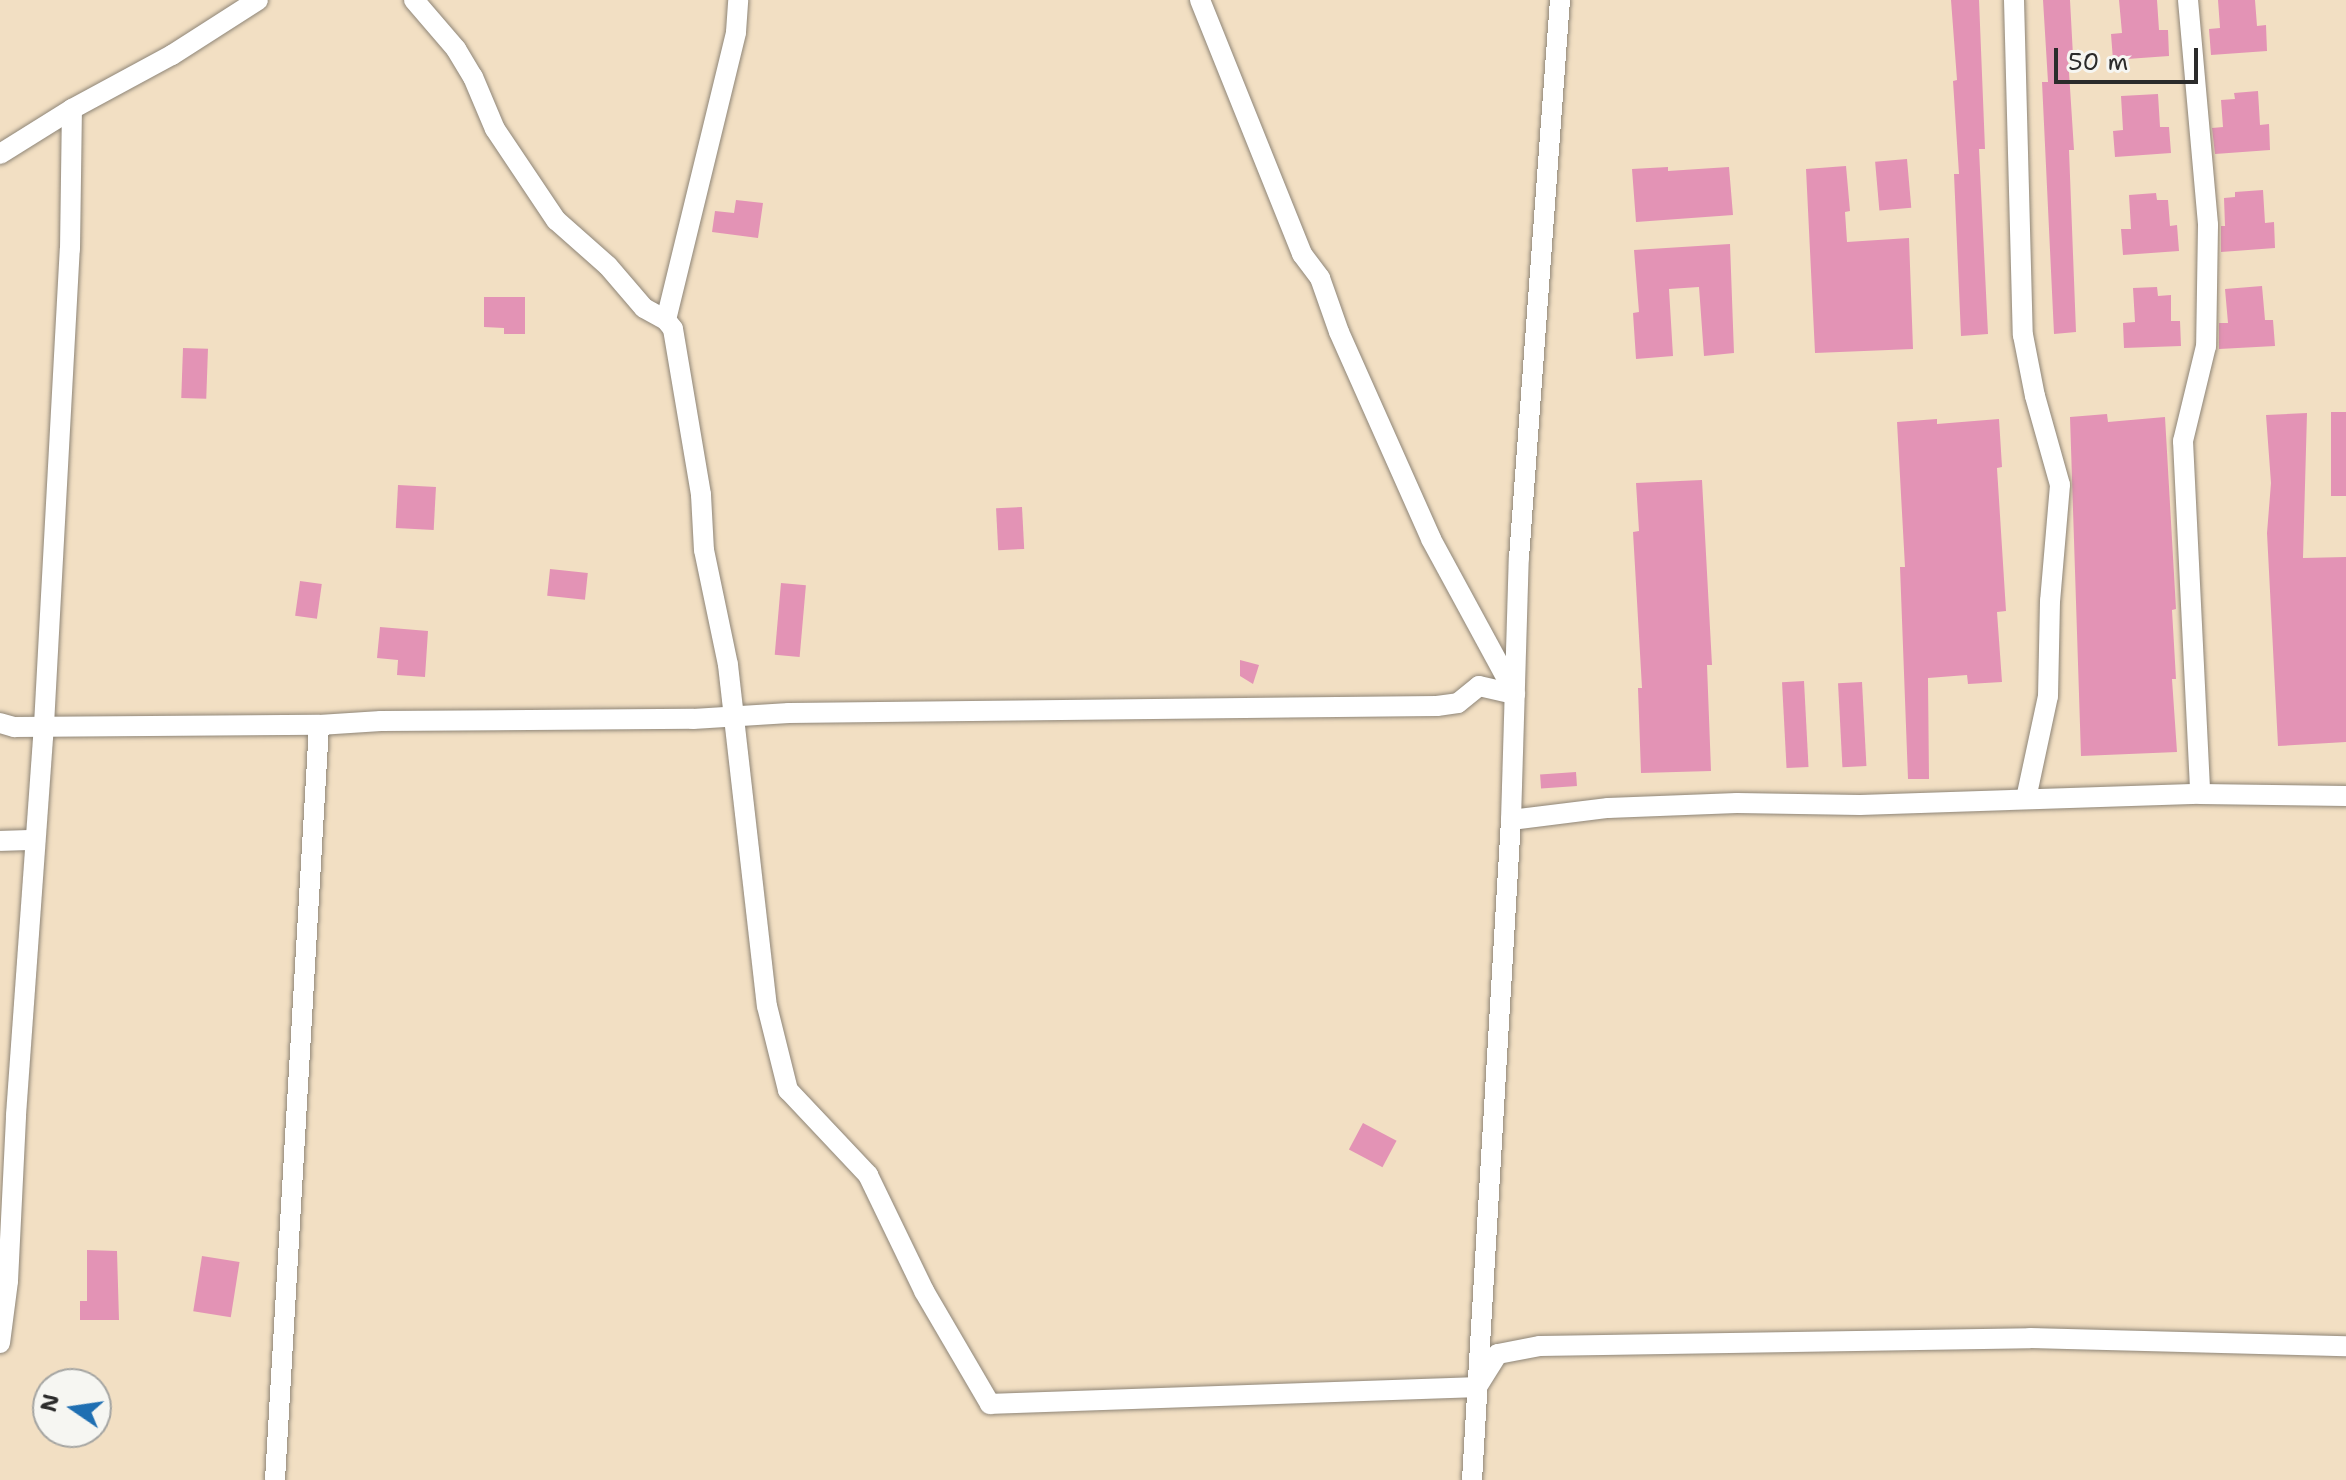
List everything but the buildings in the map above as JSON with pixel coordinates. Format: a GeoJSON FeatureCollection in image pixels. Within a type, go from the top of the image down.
{"type":"FeatureCollection","features":[{"type":"Feature","properties":{"kind":"street"},"geometry":{"type":"LineString","coordinates":[[0,154],[72,109],[185,48],[258,0]]}},
{"type":"Feature","properties":{"kind":"street"},"geometry":{"type":"LineString","coordinates":[[414,0],[456,49],[473,77],[495,129],[556,220],[608,266],[644,308],[666,320],[673,329],[680,351],[684,398],[701,495],[704,550],[728,665],[767,1006],[788,1090],[868,1175],[924,1291],[990,1404],[1477,1387]]}},
{"type":"Feature","properties":{"kind":"street"},"geometry":{"type":"LineString","coordinates":[[666,320],[693,195],[736,32],[738,0]]}},
{"type":"Feature","properties":{"kind":"street"},"geometry":{"type":"LineString","coordinates":[[1200,0],[1302,254],[1320,278],[1339,332],[1425,526],[1515,694]]}},
{"type":"Feature","properties":{"kind":"street"},"geometry":{"type":"LineString","coordinates":[[1472,1480],[1511,820],[1519,558],[1560,0]]}},
{"type":"Feature","properties":{"kind":"street"},"geometry":{"type":"LineString","coordinates":[[2014,0],[2023,335],[2035,396],[2060,485],[2050,601],[2048,696],[2026,799]]}},
{"type":"Feature","properties":{"kind":"street"},"geometry":{"type":"LineString","coordinates":[[2188,0],[2208,225],[2206,346],[2183,441],[2200,794]]}},
{"type":"Feature","properties":{"kind":"street"},"geometry":{"type":"LineString","coordinates":[[0,1343],[8,1281],[8,1115],[44,725],[69,265],[72,109]]}},
{"type":"Feature","properties":{"kind":"street"},"geometry":{"type":"LineString","coordinates":[[0,723],[14,727],[319,725],[732,715],[1437,706],[1458,703],[1479,686],[1515,694]]}},
{"type":"Feature","properties":{"kind":"street"},"geometry":{"type":"LineString","coordinates":[[275,1480],[319,725]]}},
{"type":"Feature","properties":{"kind":"street"},"geometry":{"type":"LineString","coordinates":[[1511,820],[1608,808],[1737,803],[1860,805],[2200,794],[2346,796]]}},
{"type":"Feature","properties":{"kind":"street"},"geometry":{"type":"LineString","coordinates":[[0,841],[35,840]]}},
{"type":"Feature","properties":{"kind":"street"},"geometry":{"type":"LineString","coordinates":[[1477,1387],[1498,1354],[1540,1346],[2030,1338],[2346,1346]]}}]}
